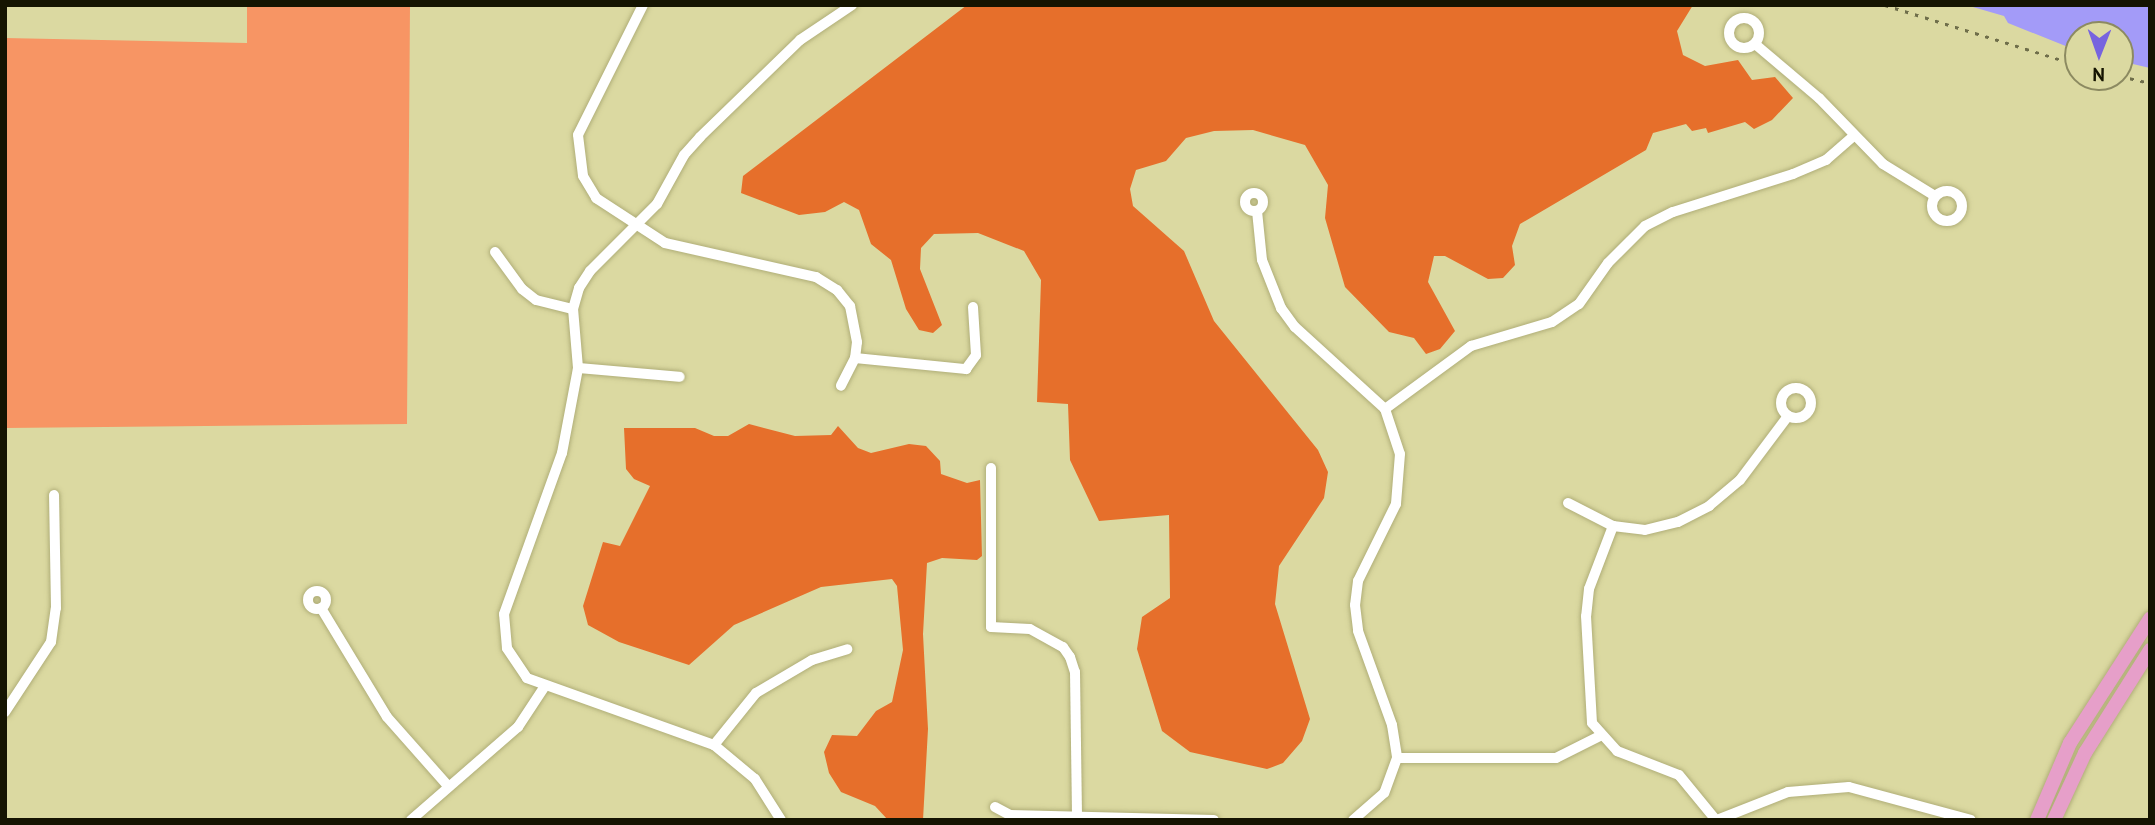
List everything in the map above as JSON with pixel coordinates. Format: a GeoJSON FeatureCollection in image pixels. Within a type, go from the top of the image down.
{"type":"FeatureCollection","features":[{"type":"Feature","properties":{"kind":"main road"},"geometry":{"type":"LineString","coordinates":[[2037,820],[2070,743],[2150,619]]}},
{"type":"Feature","properties":{"kind":"main road"},"geometry":{"type":"LineString","coordinates":[[2054,820],[2085,753],[2149,650]]}},
{"type":"Feature","properties":{"kind":"street"},"geometry":{"type":"LineString","coordinates":[[643,5],[578,135],[578,157],[596,198],[640,223],[664,243],[687,251],[816,277],[837,290],[856,323],[855,358],[841,386]]}},
{"type":"Feature","properties":{"kind":"street"},"geometry":{"type":"LineString","coordinates":[[780,820],[755,779],[714,745],[527,678],[514,664],[503,631],[504,614],[558,464],[578,368],[573,309],[590,271],[640,223],[700,137],[800,40],[852,5]]}},
{"type":"Feature","properties":{"kind":"street"},"geometry":{"type":"LineString","coordinates":[[1755,44],[1819,98],[1852,137],[1910,184],[1935,197]]}},
{"type":"Feature","properties":{"kind":"street"},"geometry":{"type":"LineString","coordinates":[[1385,409],[1471,346],[1552,322],[1579,304],[1608,262],[1645,226],[1673,212],[1793,174],[1826,159],[1852,137]]}},
{"type":"Feature","properties":{"kind":"street"},"geometry":{"type":"LineString","coordinates":[[1256,211],[1262,260],[1281,307],[1295,327],[1385,409],[1396,432],[1401,480],[1396,503],[1358,581],[1355,605],[1358,631],[1392,725],[1397,758],[1384,793],[1353,820]]}},
{"type":"Feature","properties":{"kind":"street"},"geometry":{"type":"LineString","coordinates":[[495,252],[522,289],[536,300],[573,309]]}},
{"type":"Feature","properties":{"kind":"street"},"geometry":{"type":"LineString","coordinates":[[855,358],[967,369],[976,355],[973,307]]}},
{"type":"Feature","properties":{"kind":"street"},"geometry":{"type":"LineString","coordinates":[[578,368],[680,377]]}},
{"type":"Feature","properties":{"kind":"street"},"geometry":{"type":"LineString","coordinates":[[1568,503],[1613,526],[1645,530],[1678,522],[1709,506],[1740,480],[1788,416]]}},
{"type":"Feature","properties":{"kind":"street"},"geometry":{"type":"LineString","coordinates":[[991,468],[991,627],[1030,629],[1063,647],[1070,657],[1074,672],[1077,817]]}},
{"type":"Feature","properties":{"kind":"street"},"geometry":{"type":"LineString","coordinates":[[5,712],[51,642],[56,608],[54,495]]}},
{"type":"Feature","properties":{"kind":"street"},"geometry":{"type":"LineString","coordinates":[[1613,526],[1589,589],[1586,616],[1587,707],[1601,736],[1617,751],[1679,775],[1717,820],[1787,792],[1849,787],[1971,820]]}},
{"type":"Feature","properties":{"kind":"street"},"geometry":{"type":"LineString","coordinates":[[321,608],[387,717],[448,786]]}},
{"type":"Feature","properties":{"kind":"street"},"geometry":{"type":"LineString","coordinates":[[714,745],[756,693],[812,660],[847,649]]}},
{"type":"Feature","properties":{"kind":"street"},"geometry":{"type":"LineString","coordinates":[[411,820],[518,727],[545,686]]}},
{"type":"Feature","properties":{"kind":"street"},"geometry":{"type":"LineString","coordinates":[[1397,758],[1556,758],[1601,736]]}},
{"type":"Feature","properties":{"kind":"street"},"geometry":{"type":"LineString","coordinates":[[995,807],[1010,815],[1214,820]]}},
{"type":"Feature","properties":{"kind":"shaded area"},"geometry":{"type":"Polygon","coordinates":[[[247,5],[410,5],[407,424],[5,428],[5,38],[247,43],[247,5]]]}},
{"type":"Feature","properties":{"kind":"shaded area"},"geometry":{"type":"Polygon","coordinates":[[[967,5],[1693,5],[1677,31],[1683,55],[1705,66],[1738,60],[1752,80],[1775,77],[1793,98],[1772,120],[1754,129],[1745,122],[1708,133],[1706,128],[1692,131],[1686,124],[1653,133],[1646,150],[1520,224],[1512,246],[1515,265],[1503,278],[1488,279],[1445,256],[1434,256],[1428,282],[1455,331],[1440,349],[1426,354],[1414,338],[1389,332],[1345,287],[1325,218],[1328,185],[1305,145],[1253,130],[1214,131],[1186,138],[1166,161],[1136,170],[1130,189],[1133,206],[1184,251],[1214,321],[1318,450],[1328,472],[1324,498],[1279,566],[1275,604],[1310,719],[1302,741],[1283,763],[1267,769],[1190,752],[1162,731],[1137,649],[1142,617],[1170,598],[1169,515],[1099,521],[1070,460],[1068,404],[1037,402],[1041,280],[1024,251],[978,233],[934,234],[921,248],[920,269],[942,325],[933,333],[919,330],[906,309],[891,260],[871,244],[859,210],[844,202],[825,212],[799,215],[741,193],[743,176],[967,5]]]}},
{"type":"Feature","properties":{"kind":"shaded area"},"geometry":{"type":"Polygon","coordinates":[[[1966,5],[2150,5],[2150,68],[2134,64],[2134,21],[2064,21],[2064,45],[2008,23],[2004,16],[1966,5]]]}},
{"type":"Feature","properties":{"kind":"shaded area"},"geometry":{"type":"Polygon","coordinates":[[[749,424],[795,436],[831,435],[838,426],[858,448],[871,453],[909,444],[926,446],[940,461],[941,474],[967,483],[980,480],[982,556],[977,560],[942,558],[927,563],[923,634],[928,729],[923,820],[888,820],[875,806],[841,792],[829,773],[824,752],[832,735],[857,736],[876,711],[892,702],[903,650],[897,586],[892,579],[821,587],[734,625],[689,665],[619,642],[588,625],[583,606],[603,542],[620,546],[650,486],[634,479],[626,469],[624,428],[695,428],[714,436],[728,436],[749,424]]]}},
{"type":"Feature","properties":{"kind":"railway"},"geometry":{"type":"LineString","coordinates":[[1885,5],[2064,61]]}},
{"type":"Feature","properties":{"kind":"railway"},"geometry":{"type":"LineString","coordinates":[[2134,79],[2150,83]]}}]}
